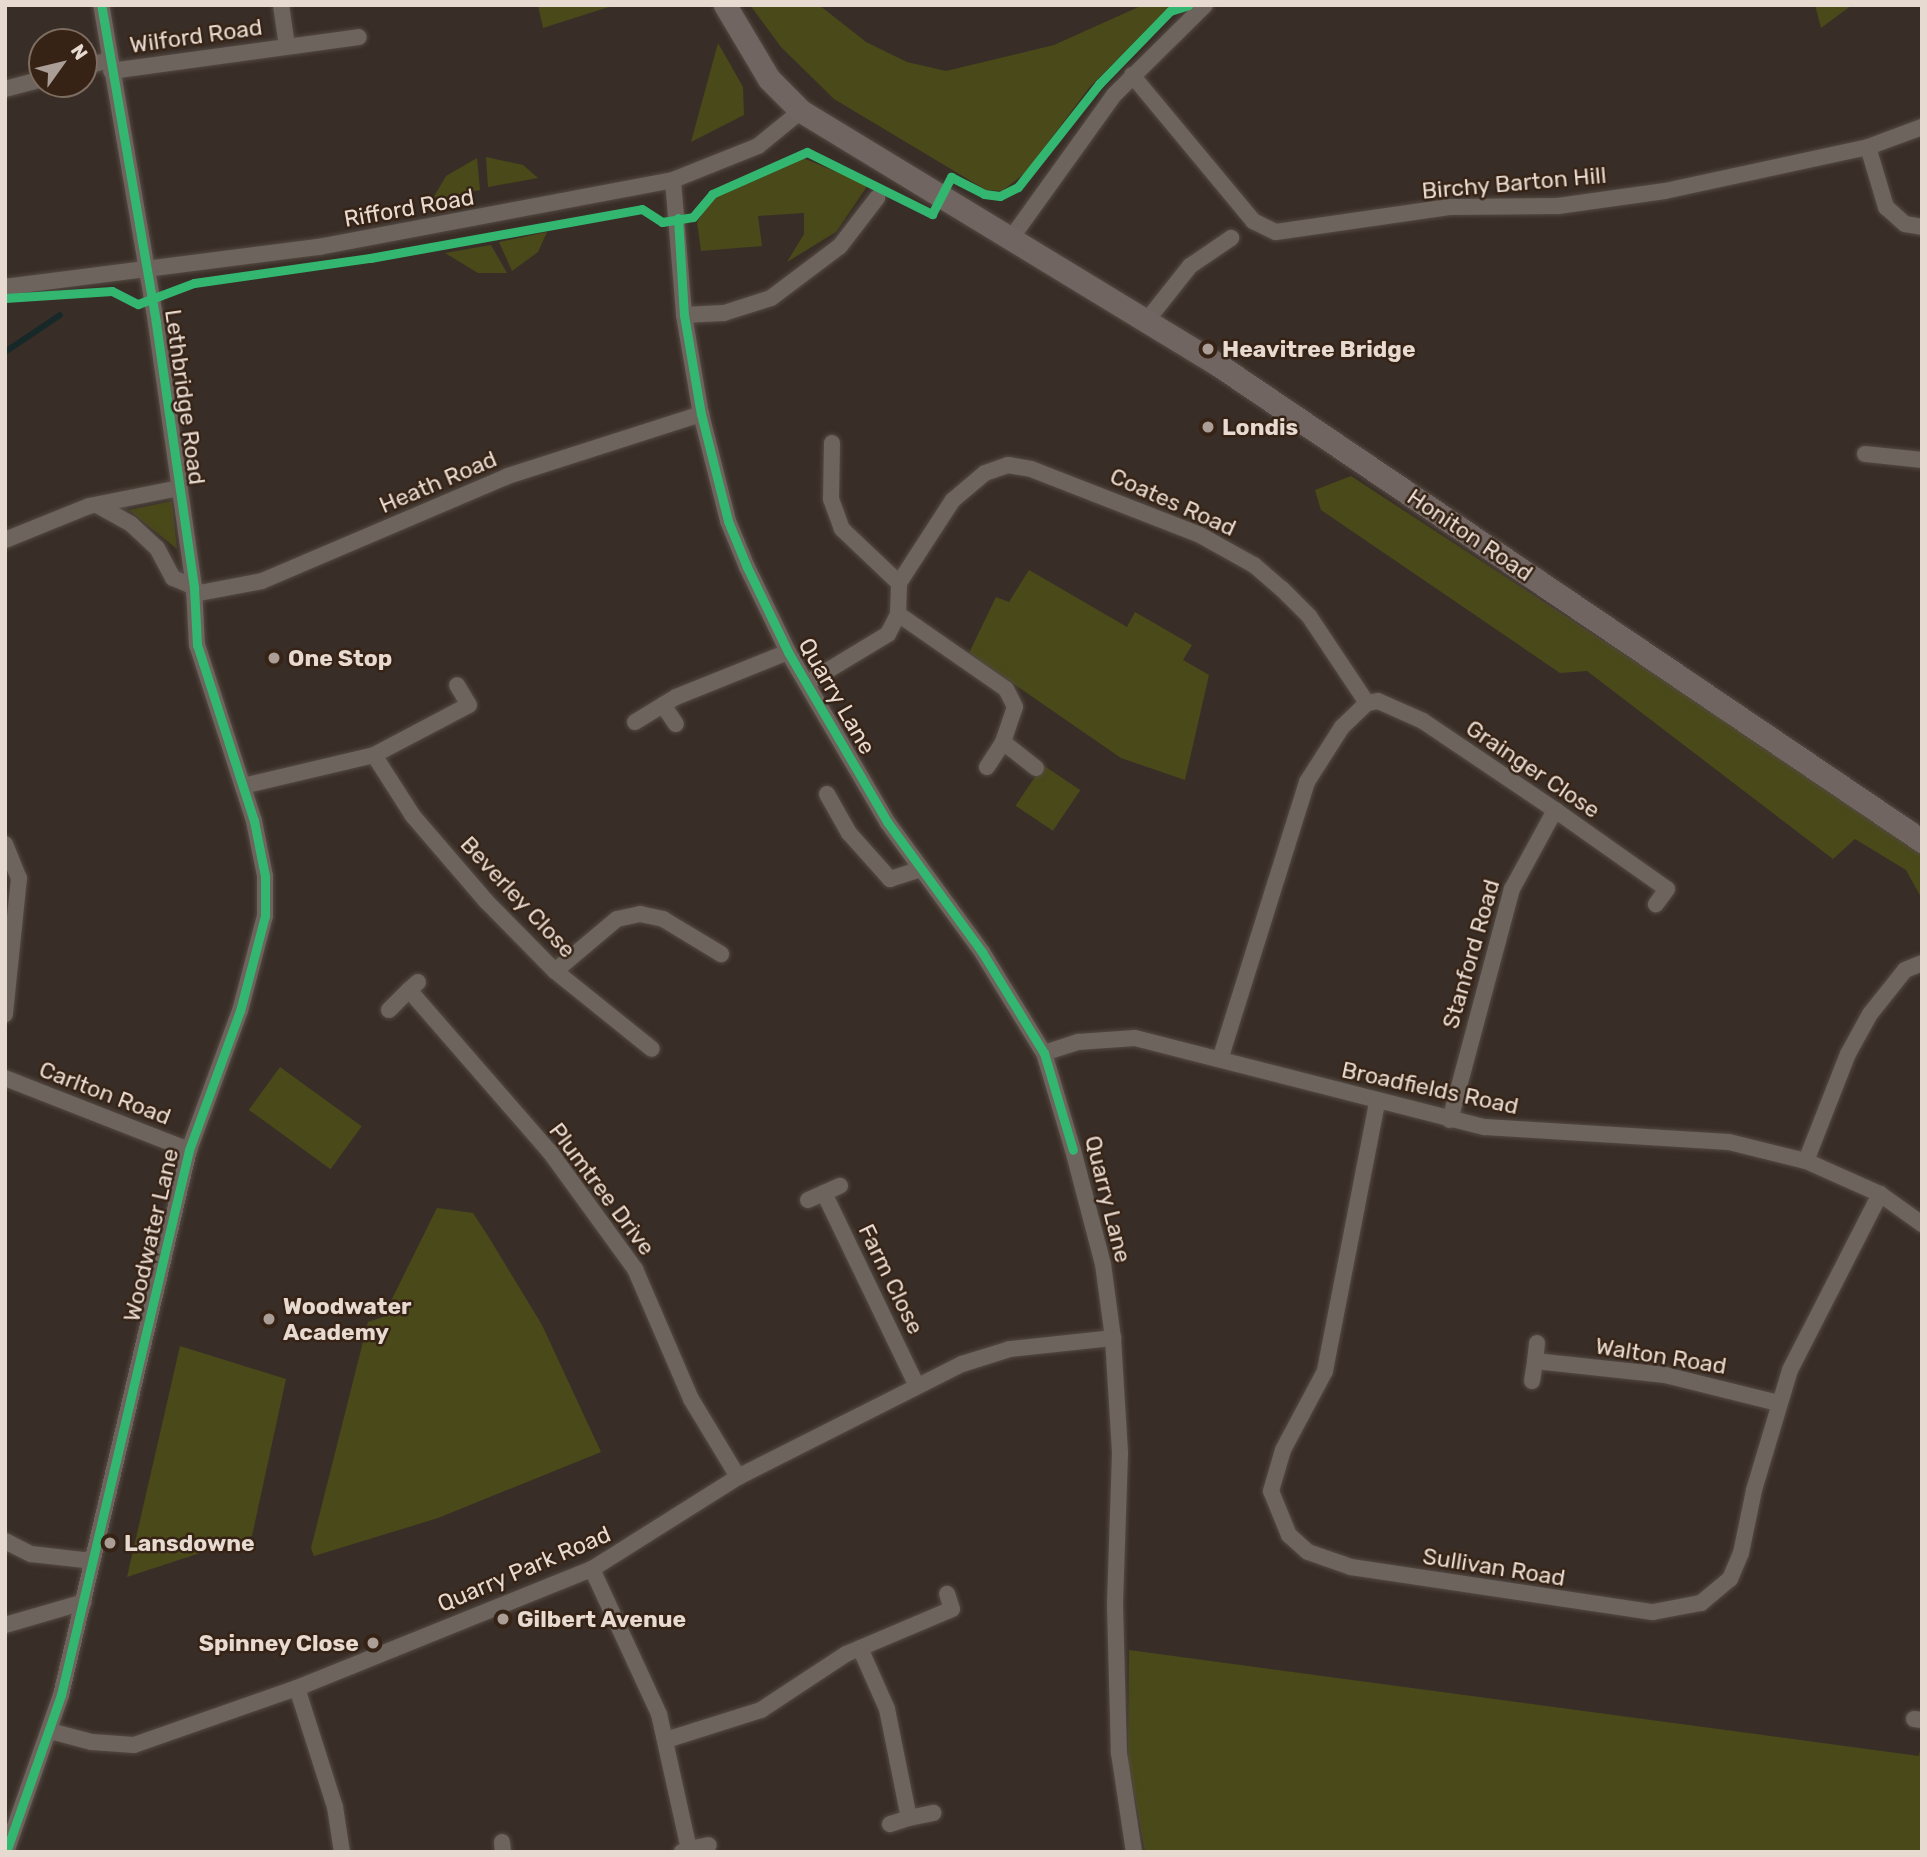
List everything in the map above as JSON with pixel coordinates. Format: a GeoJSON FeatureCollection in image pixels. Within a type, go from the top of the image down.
{"type":"FeatureCollection","features":[{"type":"Feature","properties":{"kind":"main road","name":"Honiton Road"},"geometry":{"type":"LineString","coordinates":[[725,5],[769,79],[801,111],[1148,319],[1922,841]]}},
{"type":"Feature","properties":{"kind":"street","name":"Lethbridge Road"},"geometry":{"type":"LineString","coordinates":[[101,5],[194,591]]}},
{"type":"Feature","properties":{"kind":"street","name":"Wilford Road"},"geometry":{"type":"LineString","coordinates":[[281,5],[287,46]]}},
{"type":"Feature","properties":{"kind":"street"},"geometry":{"type":"LineString","coordinates":[[1012,237],[1132,75],[1205,5]]}},
{"type":"Feature","properties":{"kind":"street","name":"Wilford Road"},"geometry":{"type":"LineString","coordinates":[[98,66],[359,37]]}},
{"type":"Feature","properties":{"kind":"street","name":"Birchy Barton Hill"},"geometry":{"type":"LineString","coordinates":[[1132,75],[1253,221],[1276,232],[1449,207],[1558,205],[1665,191],[1868,147],[1922,127]]}},
{"type":"Feature","properties":{"kind":"street"},"geometry":{"type":"LineString","coordinates":[[5,89],[28,83]]}},
{"type":"Feature","properties":{"kind":"street","name":"Rifford Road"},"geometry":{"type":"LineString","coordinates":[[5,287],[383,236],[673,180],[758,146],[801,111]]}},
{"type":"Feature","properties":{"kind":"street"},"geometry":{"type":"LineString","coordinates":[[1868,147],[1886,207],[1905,225],[1922,228]]}},
{"type":"Feature","properties":{"kind":"street","name":"Quarry Lane"},"geometry":{"type":"LineString","coordinates":[[673,180],[684,315],[701,414],[728,521],[788,653],[918,870],[982,953],[1044,1053],[1103,1264],[1113,1338],[1120,1453],[1115,1604],[1119,1753],[1134,1852]]}},
{"type":"Feature","properties":{"kind":"street"},"geometry":{"type":"LineString","coordinates":[[684,315],[724,313],[771,298],[840,246],[877,198]]}},
{"type":"Feature","properties":{"kind":"street"},"geometry":{"type":"LineString","coordinates":[[1148,319],[1190,266],[1231,237]]}},
{"type":"Feature","properties":{"kind":"street","name":"Heath Road"},"geometry":{"type":"LineString","coordinates":[[194,591],[262,581],[508,476],[701,414]]}},
{"type":"Feature","properties":{"kind":"street"},"geometry":{"type":"LineString","coordinates":[[807,683],[888,634],[898,614],[899,583],[842,529],[831,499],[832,443]]}},
{"type":"Feature","properties":{"kind":"street"},"geometry":{"type":"LineString","coordinates":[[1865,454],[1922,460]]}},
{"type":"Feature","properties":{"kind":"street","name":"Coates Road"},"geometry":{"type":"LineString","coordinates":[[899,583],[967,485],[1008,465],[1031,469],[1200,535],[1254,565],[1309,616],[1367,703]]}},
{"type":"Feature","properties":{"kind":"street"},"geometry":{"type":"LineString","coordinates":[[5,540],[97,505],[179,488]]}},
{"type":"Feature","properties":{"kind":"street"},"geometry":{"type":"LineString","coordinates":[[97,505],[131,524],[157,548],[173,578],[194,591]]}},
{"type":"Feature","properties":{"kind":"street","name":"Woodwater Lane"},"geometry":{"type":"LineString","coordinates":[[6,1852],[50,1731],[84,1602],[189,1150],[240,1011],[265,916],[265,876],[243,786],[197,645],[194,591]]}},
{"type":"Feature","properties":{"kind":"street"},"geometry":{"type":"LineString","coordinates":[[898,614],[1012,697],[1014,720],[987,767]]}},
{"type":"Feature","properties":{"kind":"street"},"geometry":{"type":"LineString","coordinates":[[635,722],[663,705],[788,653]]}},
{"type":"Feature","properties":{"kind":"street"},"geometry":{"type":"LineString","coordinates":[[243,786],[374,755],[469,705],[457,685]]}},
{"type":"Feature","properties":{"kind":"street","name":"Grainger Close"},"geometry":{"type":"LineString","coordinates":[[1367,703],[1378,701],[1423,721],[1667,889]]}},
{"type":"Feature","properties":{"kind":"street"},"geometry":{"type":"LineString","coordinates":[[1221,1057],[1307,782],[1342,727],[1367,703]]}},
{"type":"Feature","properties":{"kind":"street"},"geometry":{"type":"LineString","coordinates":[[663,705],[676,724]]}},
{"type":"Feature","properties":{"kind":"street"},"geometry":{"type":"LineString","coordinates":[[1003,742],[1036,768]]}},
{"type":"Feature","properties":{"kind":"street","name":"Beverley Close"},"geometry":{"type":"LineString","coordinates":[[374,755],[413,816],[555,971],[652,1049]]}},
{"type":"Feature","properties":{"kind":"street"},"geometry":{"type":"LineString","coordinates":[[827,794],[849,833],[890,878],[918,870]]}},
{"type":"Feature","properties":{"kind":"street","name":"Stanford Road"},"geometry":{"type":"LineString","coordinates":[[1450,1120],[1479,995],[1512,889],[1555,810]]}},
{"type":"Feature","properties":{"kind":"street"},"geometry":{"type":"LineString","coordinates":[[5,844],[19,878],[5,1014]]}},
{"type":"Feature","properties":{"kind":"street"},"geometry":{"type":"LineString","coordinates":[[1656,904],[1677,875]]}},
{"type":"Feature","properties":{"kind":"street"},"geometry":{"type":"LineString","coordinates":[[555,971],[617,919],[640,914],[663,919],[721,953]]}},
{"type":"Feature","properties":{"kind":"street"},"geometry":{"type":"LineString","coordinates":[[1806,1161],[1848,1054],[1870,1014],[1905,970],[1922,963]]}},
{"type":"Feature","properties":{"kind":"street","name":"Plumtree Drive"},"geometry":{"type":"LineString","coordinates":[[389,1010],[414,986],[602,1218],[635,1269],[691,1399],[738,1477]]}},
{"type":"Feature","properties":{"kind":"street","name":"Broadfields Road"},"geometry":{"type":"LineString","coordinates":[[1044,1053],[1078,1042],[1135,1038],[1221,1057],[1377,1103],[1450,1120],[1525,1131],[1729,1142],[1806,1161],[1880,1194],[1922,1224]]}},
{"type":"Feature","properties":{"kind":"street","name":"Carlton Road"},"geometry":{"type":"LineString","coordinates":[[5,1078],[189,1150]]}},
{"type":"Feature","properties":{"kind":"street","name":"Sullivan Road"},"geometry":{"type":"LineString","coordinates":[[1377,1103],[1325,1371],[1283,1450],[1271,1491],[1285,1527],[1308,1552],[1351,1567],[1510,1593],[1654,1612],[1681,1609],[1701,1603],[1730,1579],[1741,1553],[1778,1403],[1840,1263],[1880,1194]]}},
{"type":"Feature","properties":{"kind":"street"},"geometry":{"type":"LineString","coordinates":[[808,1200],[840,1186]]}},
{"type":"Feature","properties":{"kind":"street","name":"Farm Close"},"geometry":{"type":"LineString","coordinates":[[824,1193],[916,1384]]}},
{"type":"Feature","properties":{"kind":"street","name":"Quarry Park Road"},"geometry":{"type":"LineString","coordinates":[[50,1731],[92,1742],[134,1745],[297,1688],[592,1569],[738,1477],[916,1384],[1010,1349],[1113,1338]]}},
{"type":"Feature","properties":{"kind":"street"},"geometry":{"type":"LineString","coordinates":[[1532,1381],[1537,1343]]}},
{"type":"Feature","properties":{"kind":"street","name":"Walton Road"},"geometry":{"type":"LineString","coordinates":[[1535,1361],[1698,1381],[1778,1403]]}},
{"type":"Feature","properties":{"kind":"street"},"geometry":{"type":"LineString","coordinates":[[5,1541],[31,1554],[92,1561]]}},
{"type":"Feature","properties":{"kind":"street"},"geometry":{"type":"LineString","coordinates":[[592,1569],[647,1684],[666,1740],[685,1850],[709,1845]]}},
{"type":"Feature","properties":{"kind":"street"},"geometry":{"type":"LineString","coordinates":[[5,1625],[84,1602]]}},
{"type":"Feature","properties":{"kind":"street"},"geometry":{"type":"LineString","coordinates":[[666,1740],[761,1710],[860,1648],[950,1602],[957,1625]]}},
{"type":"Feature","properties":{"kind":"street"},"geometry":{"type":"LineString","coordinates":[[860,1648],[887,1709],[909,1818]]}},
{"type":"Feature","properties":{"kind":"street"},"geometry":{"type":"LineString","coordinates":[[297,1688],[335,1807],[342,1852]]}},
{"type":"Feature","properties":{"kind":"street"},"geometry":{"type":"LineString","coordinates":[[890,1824],[933,1813]]}},
{"type":"Feature","properties":{"kind":"shaded area"},"geometry":{"type":"Polygon","coordinates":[[[538,5],[615,5],[543,28],[538,5]]]}},
{"type":"Feature","properties":{"kind":"shaded area"},"geometry":{"type":"Polygon","coordinates":[[[750,5],[819,5],[866,42],[907,62],[946,71],[1054,45],[1143,5],[1171,5],[1089,88],[1025,173],[1002,191],[986,190],[834,99],[781,47],[750,5]]]}},
{"type":"Feature","properties":{"kind":"shaded area"},"geometry":{"type":"Polygon","coordinates":[[[1815,5],[1852,5],[1821,28],[1815,5]]]}},
{"type":"Feature","properties":{"kind":"shaded area"},"geometry":{"type":"Polygon","coordinates":[[[718,43],[743,87],[744,115],[691,142],[718,43]]]}},
{"type":"Feature","properties":{"kind":"shaded area"},"geometry":{"type":"Polygon","coordinates":[[[798,156],[868,185],[836,232],[787,262],[804,234],[804,213],[758,216],[762,246],[701,251],[697,222],[716,194],[798,156]]]}},
{"type":"Feature","properties":{"kind":"shaded area"},"geometry":{"type":"Polygon","coordinates":[[[486,157],[523,165],[538,178],[488,187],[486,157]]]}},
{"type":"Feature","properties":{"kind":"shaded area"},"geometry":{"type":"Polygon","coordinates":[[[477,158],[480,190],[432,200],[446,176],[477,158]]]}},
{"type":"Feature","properties":{"kind":"shaded area"},"geometry":{"type":"Polygon","coordinates":[[[547,232],[538,252],[512,271],[499,242],[547,232]]]}},
{"type":"Feature","properties":{"kind":"shaded area"},"geometry":{"type":"Polygon","coordinates":[[[491,245],[507,273],[478,273],[445,253],[491,245]]]}},
{"type":"Feature","properties":{"kind":"shaded area"},"geometry":{"type":"Polygon","coordinates":[[[1351,476],[1922,849],[1922,899],[1906,870],[1855,839],[1833,859],[1587,671],[1560,673],[1321,510],[1315,490],[1351,476]]]}},
{"type":"Feature","properties":{"kind":"shaded area"},"geometry":{"type":"Polygon","coordinates":[[[172,501],[177,549],[129,510],[172,501]]]}},
{"type":"Feature","properties":{"kind":"shaded area"},"geometry":{"type":"Polygon","coordinates":[[[1029,570],[1127,627],[1135,612],[1192,645],[1183,660],[1209,675],[1185,780],[1121,758],[969,653],[996,597],[1009,602],[1029,570]]]}},
{"type":"Feature","properties":{"kind":"shaded area"},"geometry":{"type":"Polygon","coordinates":[[[1043,765],[1080,790],[1053,831],[1016,806],[1043,765]]]}},
{"type":"Feature","properties":{"kind":"shaded area"},"geometry":{"type":"Polygon","coordinates":[[[280,1067],[362,1126],[331,1169],[249,1110],[280,1067]]]}},
{"type":"Feature","properties":{"kind":"shaded area"},"geometry":{"type":"Polygon","coordinates":[[[437,1208],[473,1213],[542,1325],[601,1452],[438,1518],[314,1556],[311,1548],[368,1322],[383,1317],[437,1208]]]}},
{"type":"Feature","properties":{"kind":"shaded area"},"geometry":{"type":"Polygon","coordinates":[[[180,1346],[286,1379],[252,1536],[127,1577],[180,1346]]]}},
{"type":"Feature","properties":{"kind":"shaded area"},"geometry":{"type":"Polygon","coordinates":[[[1129,1650],[1919,1756],[1922,1737],[1922,1852],[1145,1852],[1128,1760],[1129,1650]]]}},
{"type":"Feature","properties":{"kind":"waterway"},"geometry":{"type":"LineString","coordinates":[[5,352],[60,315]]}},
{"type":"Feature","properties":{"kind":"cycle path"},"geometry":{"type":"LineString","coordinates":[[6,1852],[61,1695],[189,1150],[240,1011],[265,916],[265,876],[254,821],[197,645],[194,587],[156,322],[101,5]]}},
{"type":"Feature","properties":{"kind":"cycle path"},"geometry":{"type":"LineString","coordinates":[[5,298],[112,291],[138,304],[194,283],[370,258],[642,209],[662,222],[693,217],[712,194],[807,152],[932,214],[951,177],[984,194],[1000,196],[1018,187],[1099,84],[1170,11],[1188,5]]}},
{"type":"Feature","properties":{"kind":"cycle path"},"geometry":{"type":"LineString","coordinates":[[678,218],[684,315],[701,414],[728,521],[747,567],[788,652],[888,823],[982,952],[1044,1053],[1073,1150]]}},
{"type":"Feature","properties":{"kind":"place","name":"Heavitree Bridge"},"geometry":{"type":"Point","coordinates":[1208,349]}},
{"type":"Feature","properties":{"kind":"place","name":"Londis"},"geometry":{"type":"Point","coordinates":[1208,427]}},
{"type":"Feature","properties":{"kind":"place","name":"One Stop"},"geometry":{"type":"Point","coordinates":[274,658]}},
{"type":"Feature","properties":{"kind":"place","name":"Woodwater Academy"},"geometry":{"type":"Point","coordinates":[269,1319]}},
{"type":"Feature","properties":{"kind":"place","name":"Lansdowne"},"geometry":{"type":"Point","coordinates":[110,1543]}},
{"type":"Feature","properties":{"kind":"place","name":"Gilbert Avenue"},"geometry":{"type":"Point","coordinates":[503,1619]}},
{"type":"Feature","properties":{"kind":"place","name":"Spinney Close"},"geometry":{"type":"Point","coordinates":[373,1643]}}]}
